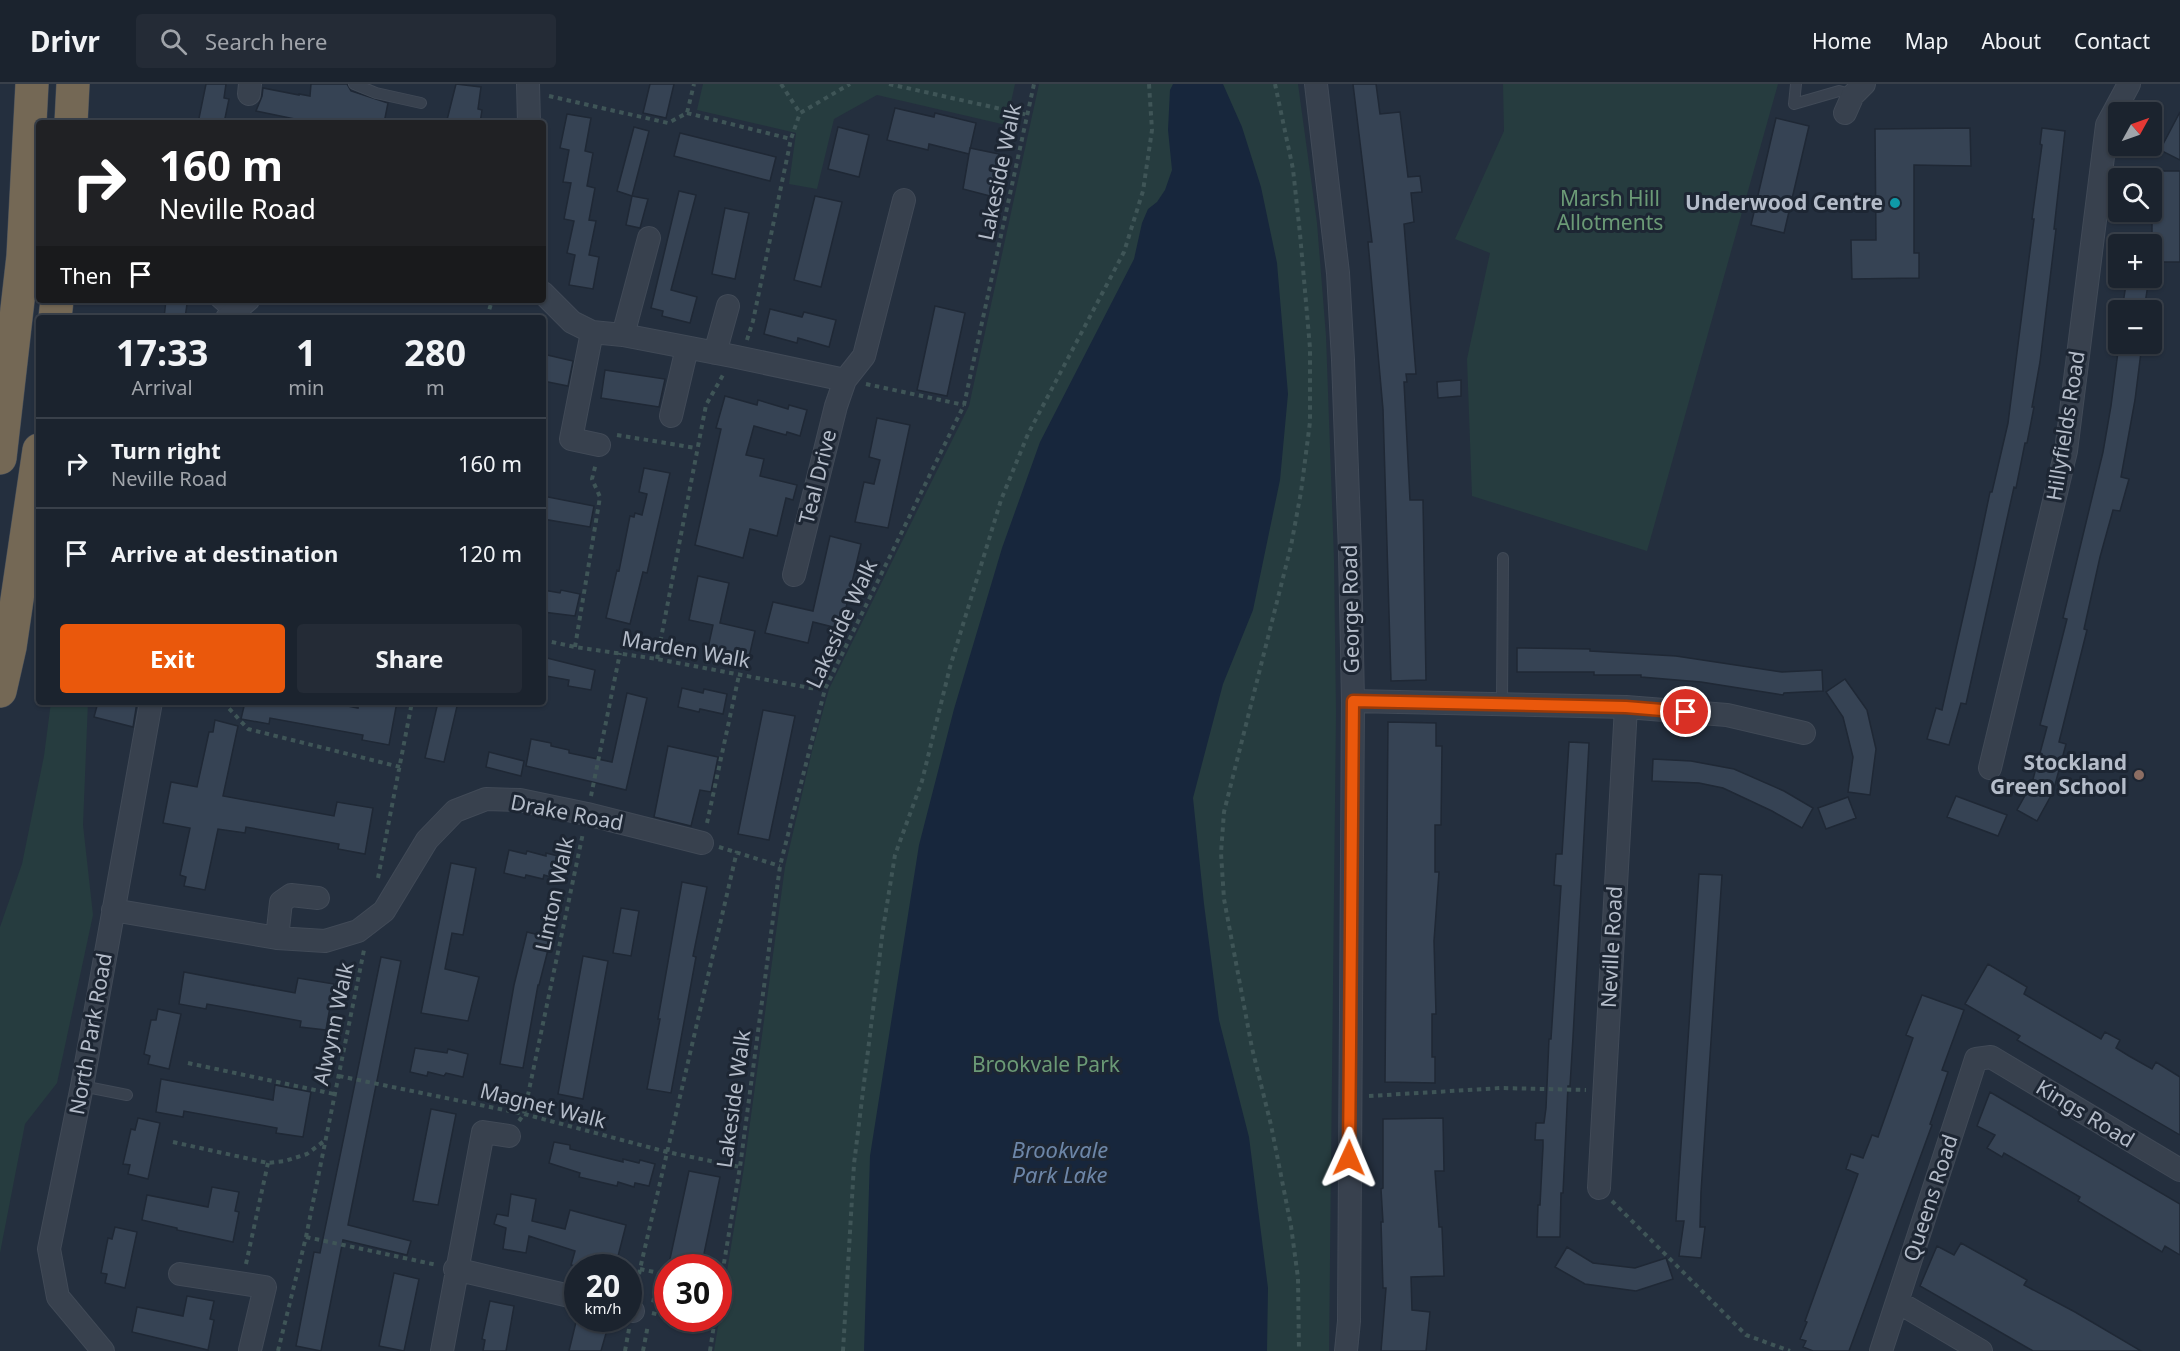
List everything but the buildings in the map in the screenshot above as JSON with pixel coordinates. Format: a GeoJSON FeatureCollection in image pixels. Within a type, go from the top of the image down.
{"type":"FeatureCollection","features":[{"type":"Feature","properties":{"kind":"highway"},"geometry":{"type":"LineString","coordinates":[[0,458],[23,256],[32,84]]}},
{"type":"Feature","properties":{"kind":"highway"},"geometry":{"type":"LineString","coordinates":[[71,120],[73,84]]}},
{"type":"Feature","properties":{"kind":"highway"},"geometry":{"type":"LineString","coordinates":[[0,691],[9,647],[36,470]]}},
{"type":"Feature","properties":{"kind":"street","name":"George Road"},"geometry":{"type":"LineString","coordinates":[[1316,84],[1338,273],[1350,552],[1353,701],[1349,1321],[1346,1351]]}},
{"type":"Feature","properties":{"kind":"street","name":"Hillyfields Road"},"geometry":{"type":"LineString","coordinates":[[1990,768],[2066,451],[2107,124],[2129,84]]}},
{"type":"Feature","properties":{"kind":"street"},"geometry":{"type":"LineString","coordinates":[[528,88],[529,120]]}},
{"type":"Feature","properties":{"kind":"street","name":"Teal Drive"},"geometry":{"type":"LineString","coordinates":[[794,575],[836,406],[845,380],[864,356],[904,200]]}},
{"type":"Feature","properties":{"kind":"street"},"geometry":{"type":"LineString","coordinates":[[623,335],[649,238]]}},
{"type":"Feature","properties":{"kind":"street"},"geometry":{"type":"LineString","coordinates":[[546,296],[572,322],[592,332],[623,335],[845,380]]}},
{"type":"Feature","properties":{"kind":"street"},"geometry":{"type":"LineString","coordinates":[[715,353],[728,306]]}},
{"type":"Feature","properties":{"kind":"street"},"geometry":{"type":"LineString","coordinates":[[592,332],[571,439],[599,446]]}},
{"type":"Feature","properties":{"kind":"street"},"geometry":{"type":"LineString","coordinates":[[671,417],[687,348]]}},
{"type":"Feature","properties":{"kind":"street"},"geometry":{"type":"LineString","coordinates":[[1353,701],[1626,707],[1727,715],[1804,733]]}},
{"type":"Feature","properties":{"kind":"street","name":"North Park Road"},"geometry":{"type":"LineString","coordinates":[[103,1351],[58,1297],[50,1249],[151,705]]}},
{"type":"Feature","properties":{"kind":"street","name":"Neville Road"},"geometry":{"type":"LineString","coordinates":[[1599,1188],[1626,707]]}},
{"type":"Feature","properties":{"kind":"street","name":"Drake Road"},"geometry":{"type":"LineString","coordinates":[[113,910],[277,938],[325,941],[358,931],[384,911],[427,840],[455,811],[486,799],[520,800],[702,843]]}},
{"type":"Feature","properties":{"kind":"street"},"geometry":{"type":"LineString","coordinates":[[277,938],[281,902],[291,895],[318,898]]}},
{"type":"Feature","properties":{"kind":"street","name":"Kings Road"},"geometry":{"type":"LineString","coordinates":[[1991,1057],[2180,1170]]}},
{"type":"Feature","properties":{"kind":"street","name":"Queens Road"},"geometry":{"type":"LineString","coordinates":[[1881,1351],[1976,1059],[1991,1057]]}},
{"type":"Feature","properties":{"kind":"street"},"geometry":{"type":"LineString","coordinates":[[442,1351],[455,1269],[483,1132],[509,1136]]}},
{"type":"Feature","properties":{"kind":"street"},"geometry":{"type":"LineString","coordinates":[[455,1269],[564,1295]]}},
{"type":"Feature","properties":{"kind":"street"},"geometry":{"type":"LineString","coordinates":[[180,1274],[265,1287],[248,1351]]}},
{"type":"Feature","properties":{"kind":"street"},"geometry":{"type":"LineString","coordinates":[[1898,1302],[1981,1351]]}},
{"type":"Feature","properties":{"kind":"lane"},"geometry":{"type":"LineString","coordinates":[[354,84],[376,93],[421,103]]}},
{"type":"Feature","properties":{"kind":"lane"},"geometry":{"type":"LineString","coordinates":[[1796,84],[1794,104],[1839,91],[1854,97]]}},
{"type":"Feature","properties":{"kind":"lane"},"geometry":{"type":"LineString","coordinates":[[1502,704],[1503,558]]}},
{"type":"Feature","properties":{"kind":"lane"},"geometry":{"type":"LineString","coordinates":[[82,1086],[127,1095]]}},
{"type":"Feature","properties":{"kind":"path"},"geometry":{"type":"LineString","coordinates":[[687,113],[694,84]]}},
{"type":"Feature","properties":{"kind":"path"},"geometry":{"type":"LineString","coordinates":[[781,84],[800,113]]}},
{"type":"Feature","properties":{"kind":"path"},"geometry":{"type":"LineString","coordinates":[[889,84],[1028,115]]}},
{"type":"Feature","properties":{"kind":"path","name":"Lakeside Walk"},"geometry":{"type":"LineString","coordinates":[[726,1254],[740,1167],[780,866],[825,689],[964,405],[1034,84]]}},
{"type":"Feature","properties":{"kind":"path"},"geometry":{"type":"LineString","coordinates":[[843,1351],[854,1164],[883,929],[895,855],[922,781],[950,667],[1001,500],[1028,434],[1124,252],[1144,181],[1152,130],[1149,84]]}},
{"type":"Feature","properties":{"kind":"path"},"geometry":{"type":"LineString","coordinates":[[1275,84],[1293,169],[1298,213],[1310,348],[1310,422],[1291,546],[1224,812],[1221,853],[1229,936],[1292,1226],[1298,1278],[1299,1351]]}},
{"type":"Feature","properties":{"kind":"path"},"geometry":{"type":"LineString","coordinates":[[528,88],[668,123],[687,113],[791,139]]}},
{"type":"Feature","properties":{"kind":"path"},"geometry":{"type":"LineString","coordinates":[[845,380],[964,405]]}},
{"type":"Feature","properties":{"kind":"path"},"geometry":{"type":"LineString","coordinates":[[575,647],[600,497],[592,479],[601,433],[696,448]]}},
{"type":"Feature","properties":{"kind":"path","name":"Marden Walk"},"geometry":{"type":"LineString","coordinates":[[546,641],[825,689]]}},
{"type":"Feature","properties":{"kind":"path","name":"Linton Walk"},"geometry":{"type":"LineString","coordinates":[[509,1136],[524,1114],[620,653]]}},
{"type":"Feature","properties":{"kind":"path"},"geometry":{"type":"LineString","coordinates":[[739,675],[702,843],[737,851],[780,866]]}},
{"type":"Feature","properties":{"kind":"path"},"geometry":{"type":"LineString","coordinates":[[226,705],[248,729],[400,767]]}},
{"type":"Feature","properties":{"kind":"path"},"geometry":{"type":"LineString","coordinates":[[378,879],[411,705]]}},
{"type":"Feature","properties":{"kind":"path"},"geometry":{"type":"LineString","coordinates":[[642,1260],[737,851]]}},
{"type":"Feature","properties":{"kind":"path","name":"Alwynn Walk"},"geometry":{"type":"LineString","coordinates":[[278,1351],[306,1237],[370,923]]}},
{"type":"Feature","properties":{"kind":"path"},"geometry":{"type":"LineString","coordinates":[[188,1063],[335,1094]]}},
{"type":"Feature","properties":{"kind":"path","name":"Magnet Walk"},"geometry":{"type":"LineString","coordinates":[[339,1076],[524,1114],[667,1152],[740,1167]]}},
{"type":"Feature","properties":{"kind":"path"},"geometry":{"type":"LineString","coordinates":[[1350,1097],[1501,1088],[1604,1090]]}},
{"type":"Feature","properties":{"kind":"path"},"geometry":{"type":"LineString","coordinates":[[173,1142],[268,1163],[285,1161],[307,1154],[325,1141]]}},
{"type":"Feature","properties":{"kind":"path"},"geometry":{"type":"LineString","coordinates":[[242,1282],[268,1163]]}},
{"type":"Feature","properties":{"kind":"path"},"geometry":{"type":"LineString","coordinates":[[1599,1188],[1746,1335],[1790,1351]]}},
{"type":"Feature","properties":{"kind":"path"},"geometry":{"type":"LineString","coordinates":[[306,1237],[455,1269]]}},
{"type":"Feature","properties":{"kind":"path"},"geometry":{"type":"LineString","coordinates":[[642,1269],[660,1273],[643,1351]]}},
{"type":"Feature","properties":{"kind":"path"},"geometry":{"type":"LineString","coordinates":[[625,1351],[628,1332]]}},
{"type":"Feature","properties":{"kind":"path"},"geometry":{"type":"LineString","coordinates":[[710,1351],[713,1332]]}},
{"type":"Feature","properties":{"kind":"green space"},"geometry":{"type":"Polygon","coordinates":[[[703,84],[1015,84],[1006,125],[877,95],[834,119],[817,189],[789,184],[796,133],[697,110],[703,84]]]}},
{"type":"Feature","properties":{"kind":"green space","name":"Brookvale Park"},"geometry":{"type":"Polygon","coordinates":[[[1039,84],[1298,84],[1317,223],[1326,336],[1334,560],[1336,712],[1329,1351],[714,1351],[717,1332],[732,1332],[732,1254],[730,1254],[785,867],[813,747],[829,689],[969,406],[1039,84]]]}},
{"type":"Feature","properties":{"kind":"green space","name":"Marsh Hill Allotments"},"geometry":{"type":"Polygon","coordinates":[[[1503,84],[1778,84],[1647,551],[1472,496],[1467,359],[1490,253],[1455,239],[1504,131],[1503,84]]]}},
{"type":"Feature","properties":{"kind":"green space"},"geometry":{"type":"Polygon","coordinates":[[[51,705],[88,705],[83,825],[93,915],[57,1083],[25,1124],[0,1253],[0,927],[22,864],[44,756],[51,705]]]}},
{"type":"Feature","properties":{"kind":"water","name":"Brookvale Park Lake"},"geometry":{"type":"Polygon","coordinates":[[[1173,84],[1223,84],[1242,127],[1261,187],[1277,263],[1288,394],[1280,480],[1253,610],[1223,684],[1193,798],[1219,1020],[1249,1137],[1268,1288],[1267,1351],[864,1351],[870,1156],[919,845],[954,709],[1002,548],[1040,442],[1134,259],[1142,223],[1148,209],[1157,202],[1165,190],[1172,170],[1168,130],[1170,90],[1173,84]]]}},
{"type":"Feature","properties":{"kind":"place","name":"Underwood Centre"},"geometry":{"type":"Point","coordinates":[1895,203]}},
{"type":"Feature","properties":{"kind":"place","name":"Stockland Green School"},"geometry":{"type":"Point","coordinates":[2139,775]}},
{"type":"Feature","properties":{"kind":"route"},"geometry":{"type":"LineString","coordinates":[[1349,1158],[1353,701],[1626,707],[1686,712]]}}]}
